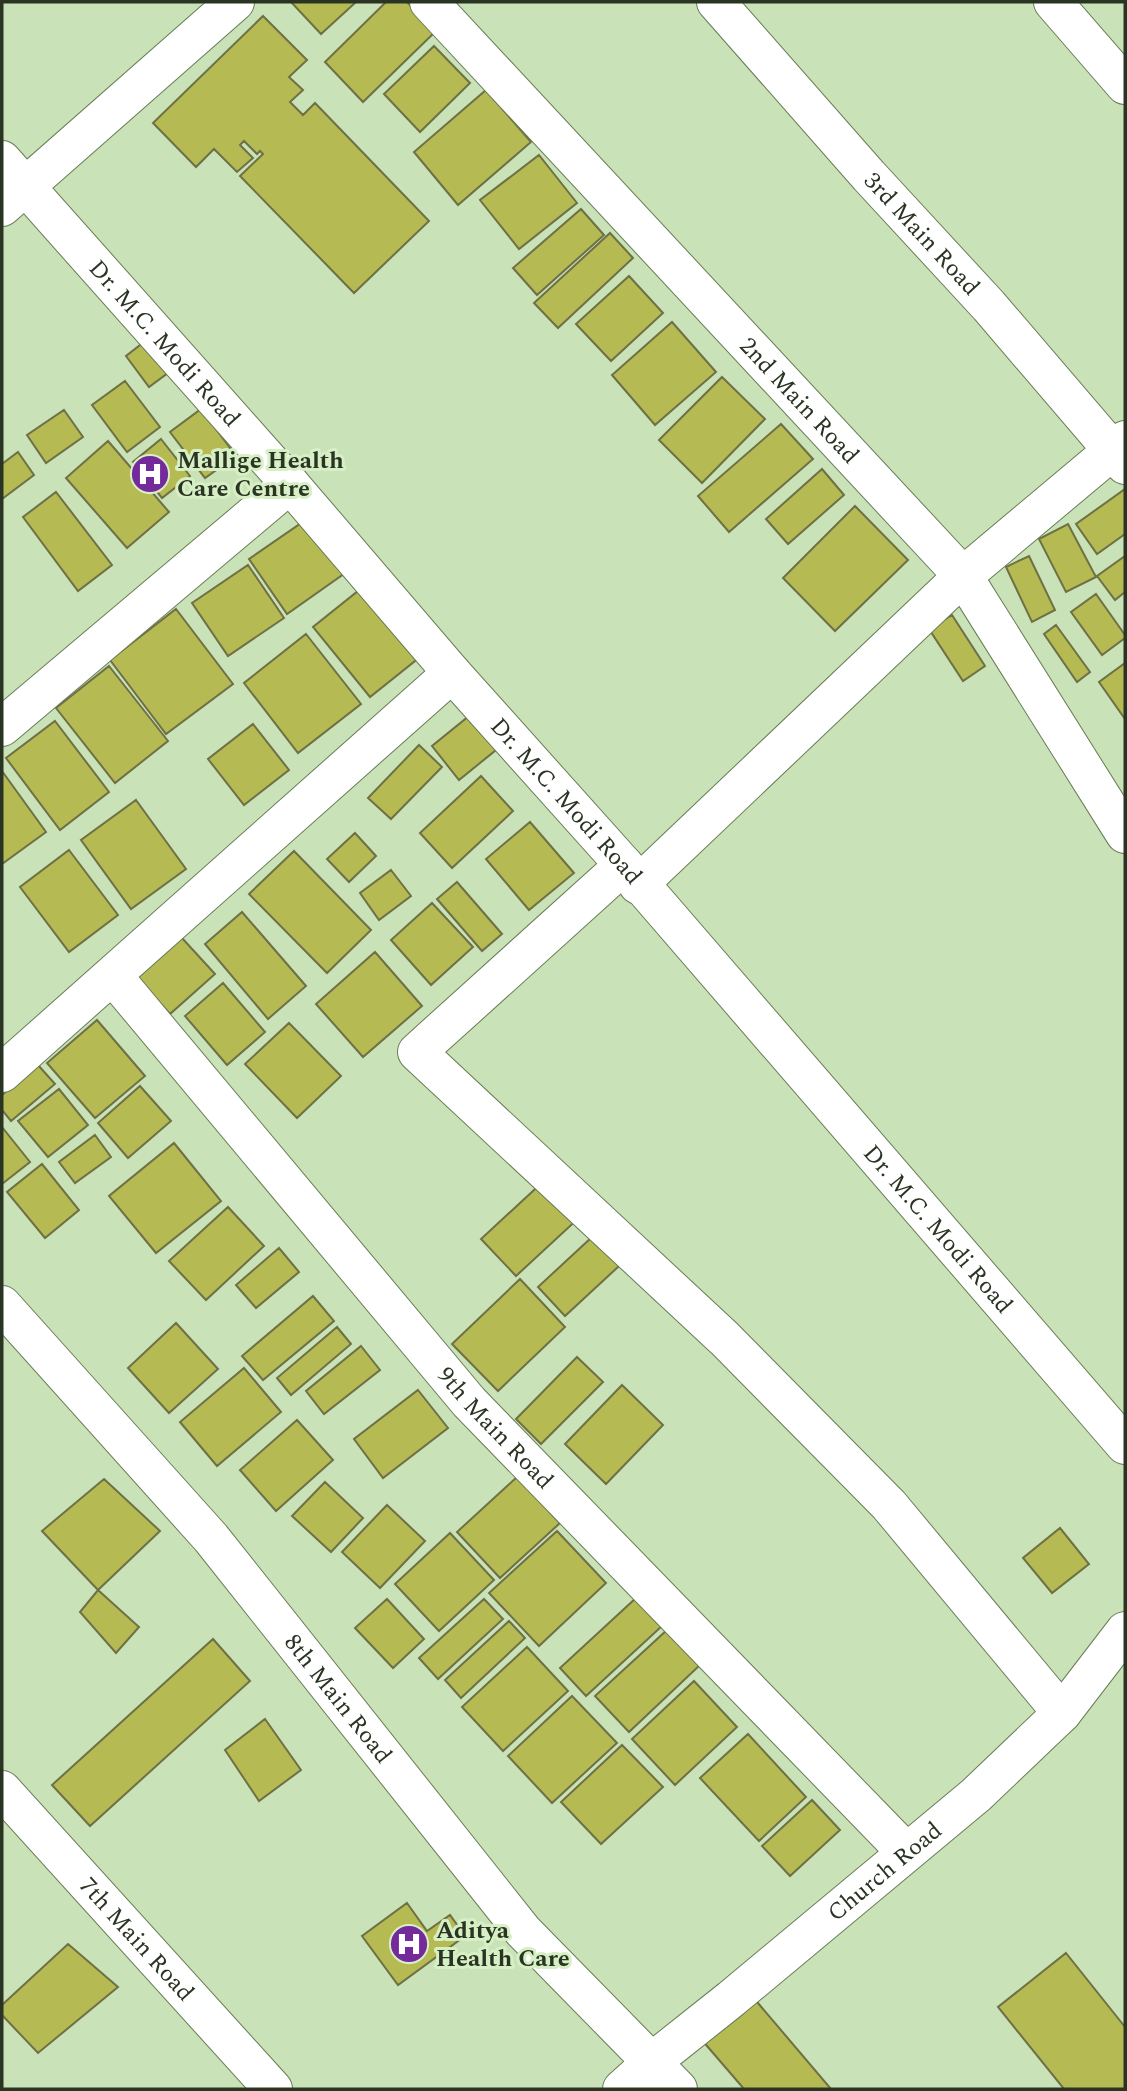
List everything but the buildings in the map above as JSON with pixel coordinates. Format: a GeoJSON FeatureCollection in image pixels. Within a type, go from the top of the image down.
{"type":"FeatureCollection","features":[{"type":"Feature","properties":{"kind":"street"},"geometry":{"type":"LineString","coordinates":[[9,185],[235,2]]}},
{"type":"Feature","properties":{"kind":"street","name":"2nd Main Road"},"geometry":{"type":"LineString","coordinates":[[429,2],[963,576],[1125,834]]}},
{"type":"Feature","properties":{"kind":"street","name":"3rd Main Road"},"geometry":{"type":"LineString","coordinates":[[716,2],[869,176],[1121,452]]}},
{"type":"Feature","properties":{"kind":"street"},"geometry":{"type":"LineString","coordinates":[[1053,2],[1125,85]]}},
{"type":"Feature","properties":{"kind":"street","name":"Dr. M.C. Modi Road"},"geometry":{"type":"LineString","coordinates":[[9,185],[290,484],[1125,1445]]}},
{"type":"Feature","properties":{"kind":"street"},"geometry":{"type":"LineString","coordinates":[[1062,1713],[889,1505],[725,1339],[417,1052],[631,875],[963,576],[1121,452]]}},
{"type":"Feature","properties":{"kind":"street"},"geometry":{"type":"LineString","coordinates":[[2,727],[290,484]]}},
{"type":"Feature","properties":{"kind":"street"},"geometry":{"type":"LineString","coordinates":[[2,1073],[452,673]]}},
{"type":"Feature","properties":{"kind":"street","name":"9th Main Road"},"geometry":{"type":"LineString","coordinates":[[113,976],[469,1402],[906,1852]]}},
{"type":"Feature","properties":{"kind":"street","name":"8th Main Road"},"geometry":{"type":"LineString","coordinates":[[2,1305],[211,1538],[523,1931],[678,2089]]}},
{"type":"Feature","properties":{"kind":"street","name":"Church Road"},"geometry":{"type":"LineString","coordinates":[[622,2089],[976,1795],[1062,1713],[1125,1631]]}},
{"type":"Feature","properties":{"kind":"street","name":"7th Main Road"},"geometry":{"type":"LineString","coordinates":[[2,1790],[273,2089]]}},
{"type":"Feature","properties":{"kind":"place","name":"Mallige Health Care Centre"},"geometry":{"type":"Point","coordinates":[150,474]}},
{"type":"Feature","properties":{"kind":"place","name":"Aditya Health Care"},"geometry":{"type":"Point","coordinates":[409,1944]}}]}
